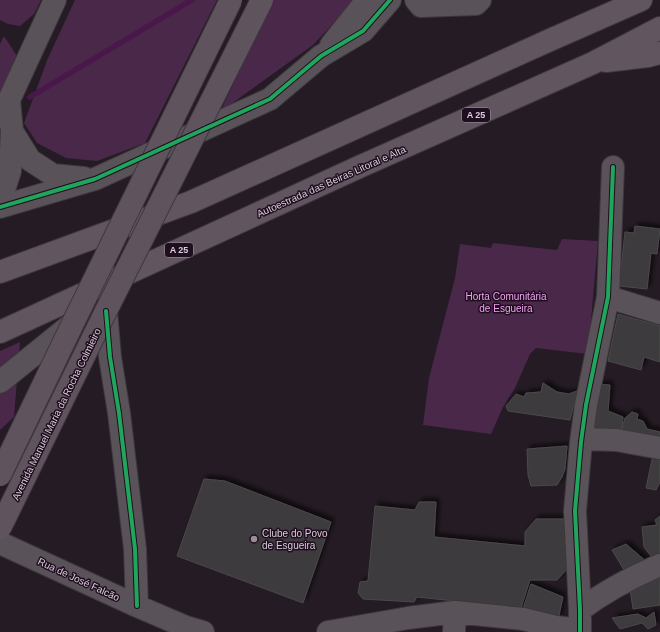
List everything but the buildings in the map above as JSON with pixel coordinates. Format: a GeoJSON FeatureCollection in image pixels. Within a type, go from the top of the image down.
{"type":"FeatureCollection","features":[{"type":"Feature","properties":{"kind":"highway"},"geometry":{"type":"LineString","coordinates":[[550,40],[610,0]]}},
{"type":"Feature","properties":{"kind":"highway"},"geometry":{"type":"LineString","coordinates":[[0,272],[191,202],[641,0]]}},
{"type":"Feature","properties":{"kind":"highway","name":"Autoestrada das Beiras Litoral e Alta"},"geometry":{"type":"LineString","coordinates":[[0,332],[359,167],[593,63],[660,28]]}},
{"type":"Feature","properties":{"kind":"highway"},"geometry":{"type":"LineString","coordinates":[[593,63],[660,53]]}},
{"type":"Feature","properties":{"kind":"main road"},"geometry":{"type":"LineString","coordinates":[[0,475],[232,0]]}},
{"type":"Feature","properties":{"kind":"main road","name":"Avenida Manuel Maria da Rocha Colmieiro"},"geometry":{"type":"LineString","coordinates":[[0,528],[106,311],[262,0]]}},
{"type":"Feature","properties":{"kind":"street"},"geometry":{"type":"LineString","coordinates":[[0,202],[10,171],[7,116],[55,0]]}},
{"type":"Feature","properties":{"kind":"street"},"geometry":{"type":"LineString","coordinates":[[321,56],[367,0]]}},
{"type":"Feature","properties":{"kind":"street"},"geometry":{"type":"LineString","coordinates":[[0,207],[95,179],[270,99],[321,56],[363,31],[390,0]]}},
{"type":"Feature","properties":{"kind":"street"},"geometry":{"type":"LineString","coordinates":[[416,0],[421,6],[476,4],[480,0]]}},
{"type":"Feature","properties":{"kind":"street"},"geometry":{"type":"LineString","coordinates":[[7,116],[30,160],[53,175],[95,179]]}},
{"type":"Feature","properties":{"kind":"street"},"geometry":{"type":"LineString","coordinates":[[579,624],[575,511],[586,405],[608,297],[613,167]]}},
{"type":"Feature","properties":{"kind":"street"},"geometry":{"type":"LineString","coordinates":[[608,297],[660,313]]}},
{"type":"Feature","properties":{"kind":"street"},"geometry":{"type":"LineString","coordinates":[[106,311],[110,357],[119,413],[135,549],[137,606]]}},
{"type":"Feature","properties":{"kind":"street"},"geometry":{"type":"LineString","coordinates":[[0,382],[73,323]]}},
{"type":"Feature","properties":{"kind":"street"},"geometry":{"type":"LineString","coordinates":[[582,439],[616,440],[660,448]]}},
{"type":"Feature","properties":{"kind":"street","name":"Rua de José Falcão"},"geometry":{"type":"LineString","coordinates":[[0,544],[137,606],[186,627],[203,632]]}},
{"type":"Feature","properties":{"kind":"street"},"geometry":{"type":"LineString","coordinates":[[328,632],[408,618],[455,622],[523,619],[556,627],[579,624],[597,597],[660,565]]}},
{"type":"Feature","properties":{"kind":"green space"},"geometry":{"type":"Polygon","coordinates":[[[0,0],[41,0],[34,14],[20,26],[8,24],[0,20],[0,0]]]}},
{"type":"Feature","properties":{"kind":"green space"},"geometry":{"type":"Polygon","coordinates":[[[75,0],[217,0],[145,143],[97,161],[66,158],[37,143],[24,123],[48,58],[75,0]]]}},
{"type":"Feature","properties":{"kind":"green space"},"geometry":{"type":"Polygon","coordinates":[[[273,0],[355,0],[313,45],[220,112],[273,0]]]}},
{"type":"Feature","properties":{"kind":"green space"},"geometry":{"type":"Polygon","coordinates":[[[4,36],[17,56],[0,103],[0,44],[4,36]]]}},
{"type":"Feature","properties":{"kind":"green space","name":"Horta Comunitária de Esgueira"},"geometry":{"type":"Polygon","coordinates":[[[562,239],[598,241],[588,354],[536,348],[530,354],[515,388],[503,407],[491,434],[423,425],[429,378],[455,278],[460,244],[491,248],[493,243],[557,250],[562,239]]]}},
{"type":"Feature","properties":{"kind":"green space"},"geometry":{"type":"Polygon","coordinates":[[[20,342],[14,417],[0,430],[0,351],[20,342]]]}},
{"type":"Feature","properties":{"kind":"waterway"},"geometry":{"type":"LineString","coordinates":[[30,97],[192,0]]}},
{"type":"Feature","properties":{"kind":"cycle path"},"geometry":{"type":"LineString","coordinates":[[0,207],[95,179],[270,99],[321,56],[363,31],[390,0]]}},
{"type":"Feature","properties":{"kind":"cycle path"},"geometry":{"type":"LineString","coordinates":[[580,632],[575,511],[586,405],[608,297],[613,167]]}},
{"type":"Feature","properties":{"kind":"cycle path"},"geometry":{"type":"LineString","coordinates":[[106,311],[110,357],[119,413],[135,549],[137,606]]}},
{"type":"Feature","properties":{"kind":"place","name":"Clube do Povo de Esgueira"},"geometry":{"type":"Point","coordinates":[254,539]}}]}
